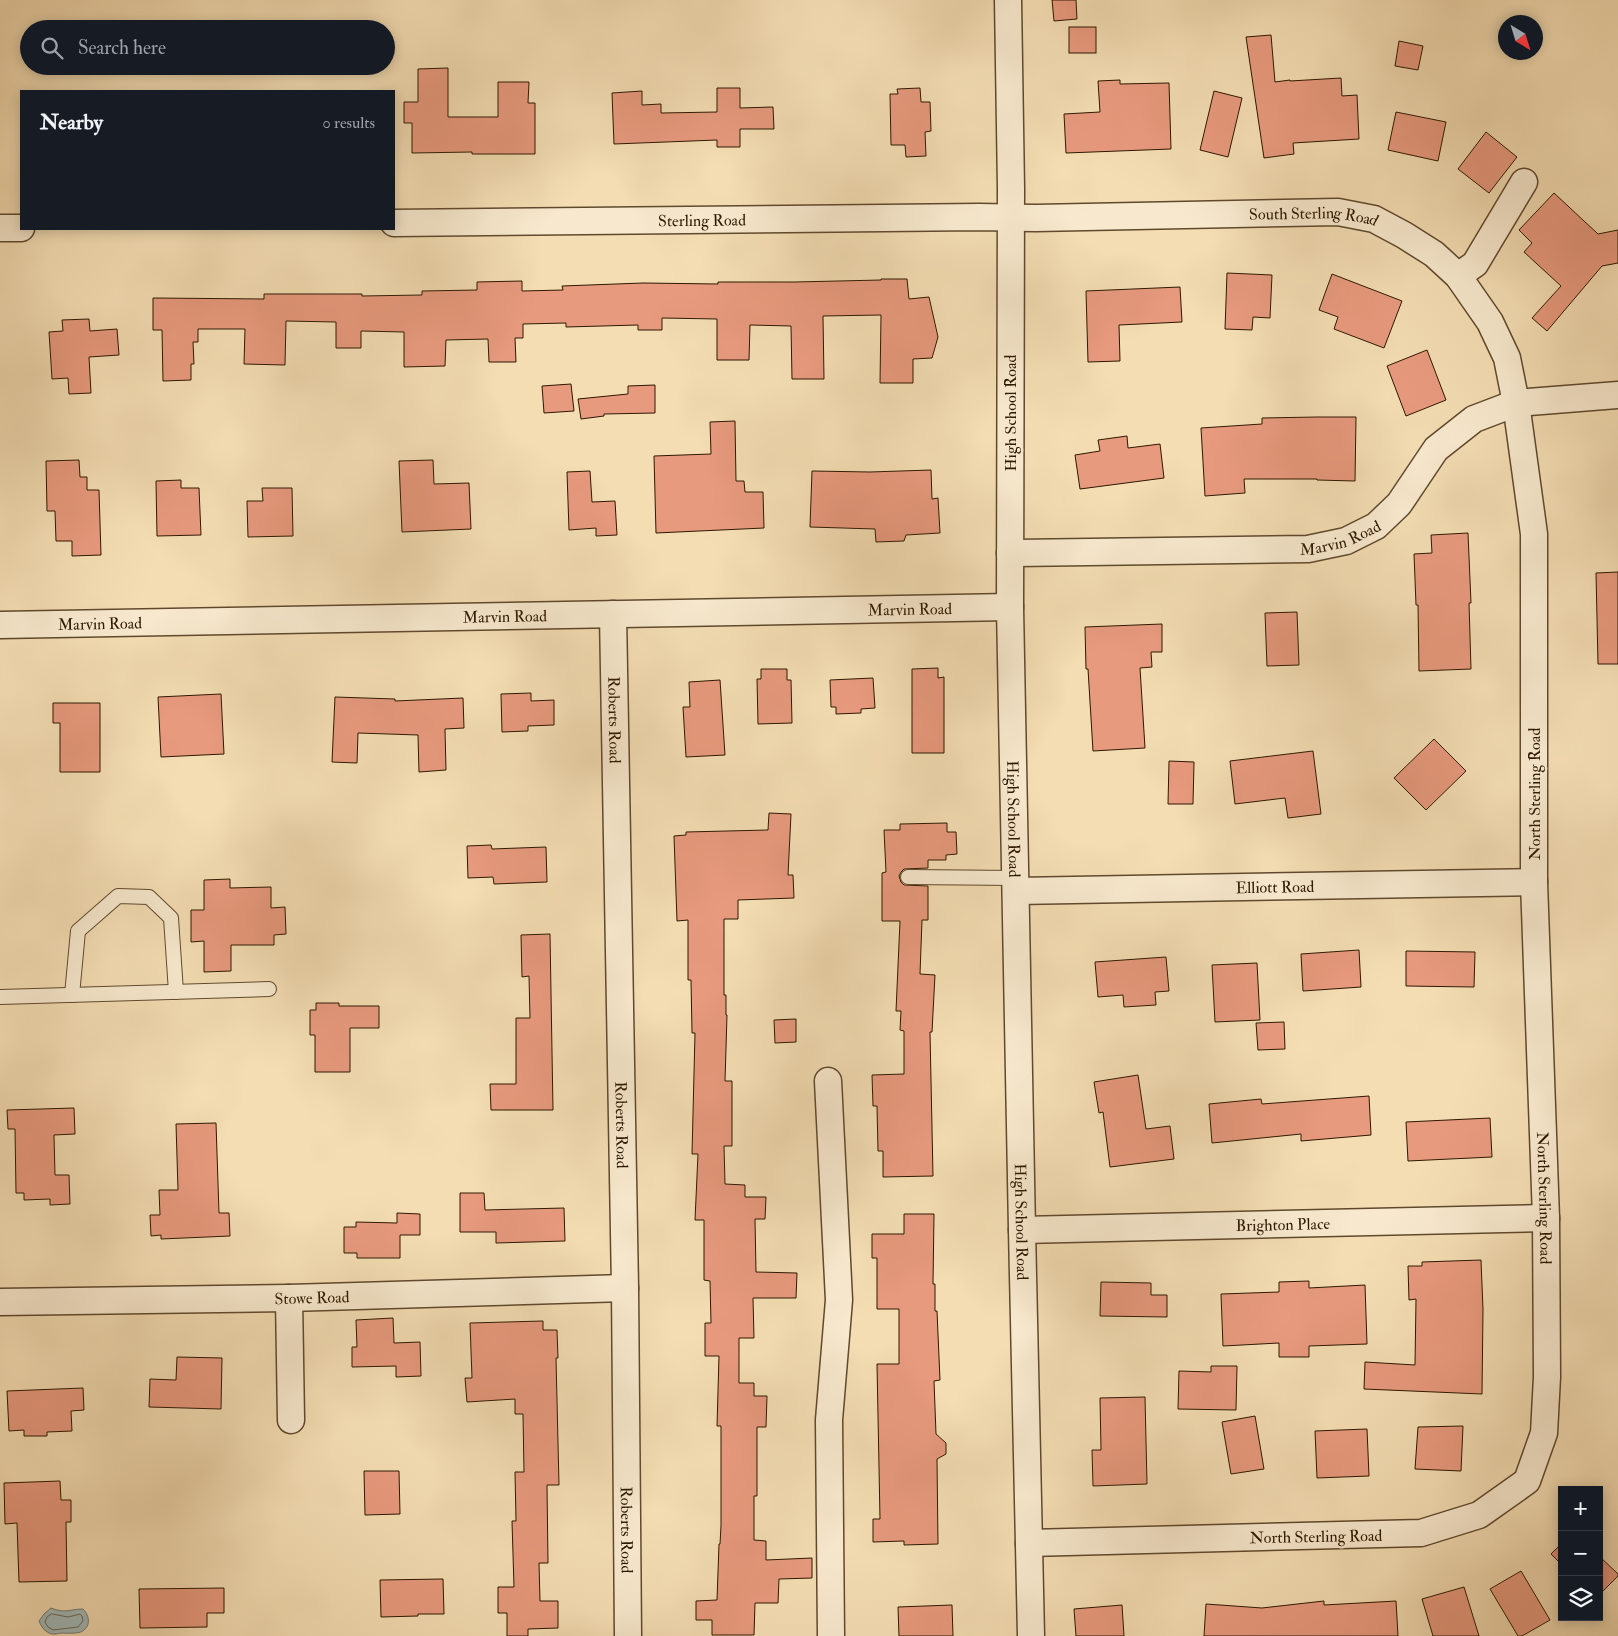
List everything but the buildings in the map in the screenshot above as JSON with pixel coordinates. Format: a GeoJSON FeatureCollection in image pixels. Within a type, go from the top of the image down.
{"type":"FeatureCollection","features":[{"type":"Feature","properties":{"kind":"street","name":"High School Road"},"geometry":{"type":"LineString","coordinates":[[1008,0],[1010,607],[1031,1636]]}},
{"type":"Feature","properties":{"kind":"street"},"geometry":{"type":"LineString","coordinates":[[1458,276],[1475,264],[1524,182]]}},
{"type":"Feature","properties":{"kind":"street","name":"South Sterling Road"},"geometry":{"type":"LineString","coordinates":[[1010,217],[1338,212],[1374,219],[1434,254],[1458,276],[1490,322],[1507,358],[1516,403]]}},
{"type":"Feature","properties":{"kind":"street","name":"Sterling Road"},"geometry":{"type":"LineString","coordinates":[[395,224],[1010,217]]}},
{"type":"Feature","properties":{"kind":"street"},"geometry":{"type":"LineString","coordinates":[[0,228],[20,228]]}},
{"type":"Feature","properties":{"kind":"street","name":"Marvin Road"},"geometry":{"type":"LineString","coordinates":[[1010,553],[1308,549],[1346,541],[1376,526],[1399,504],[1436,449],[1474,419],[1516,403],[1618,395]]}},
{"type":"Feature","properties":{"kind":"street","name":"North Sterling Road"},"geometry":{"type":"LineString","coordinates":[[1029,1543],[1421,1534],[1479,1516],[1527,1481],[1544,1434],[1548,1377],[1546,1218],[1534,882],[1534,534],[1516,403]]}},
{"type":"Feature","properties":{"kind":"street","name":"Marvin Road"},"geometry":{"type":"LineString","coordinates":[[0,625],[1010,607]]}},
{"type":"Feature","properties":{"kind":"street","name":"Roberts Road"},"geometry":{"type":"LineString","coordinates":[[613,614],[625,1288],[628,1636]]}},
{"type":"Feature","properties":{"kind":"street","name":"Elliott Road"},"geometry":{"type":"LineString","coordinates":[[1016,884],[1534,882]]}},
{"type":"Feature","properties":{"kind":"street"},"geometry":{"type":"LineString","coordinates":[[828,1081],[839,1300],[829,1420],[831,1636]]}},
{"type":"Feature","properties":{"kind":"street","name":"Brighton Place"},"geometry":{"type":"LineString","coordinates":[[1022,1230],[1546,1218]]}},
{"type":"Feature","properties":{"kind":"street","name":"Stowe Road"},"geometry":{"type":"LineString","coordinates":[[0,1302],[289,1298],[625,1288]]}},
{"type":"Feature","properties":{"kind":"street"},"geometry":{"type":"LineString","coordinates":[[289,1298],[291,1420]]}},
{"type":"Feature","properties":{"kind":"lane"},"geometry":{"type":"LineString","coordinates":[[908,877],[1016,884]]}},
{"type":"Feature","properties":{"kind":"lane"},"geometry":{"type":"LineString","coordinates":[[72,995],[78,931],[118,896],[149,897],[171,918],[176,992]]}},
{"type":"Feature","properties":{"kind":"lane"},"geometry":{"type":"LineString","coordinates":[[0,997],[269,989]]}},
{"type":"Feature","properties":{"kind":"water"},"geometry":{"type":"Polygon","coordinates":[[[51,1608],[64,1611],[83,1609],[88,1618],[87,1627],[81,1632],[76,1633],[50,1634],[39,1621],[51,1608]]]}}]}
